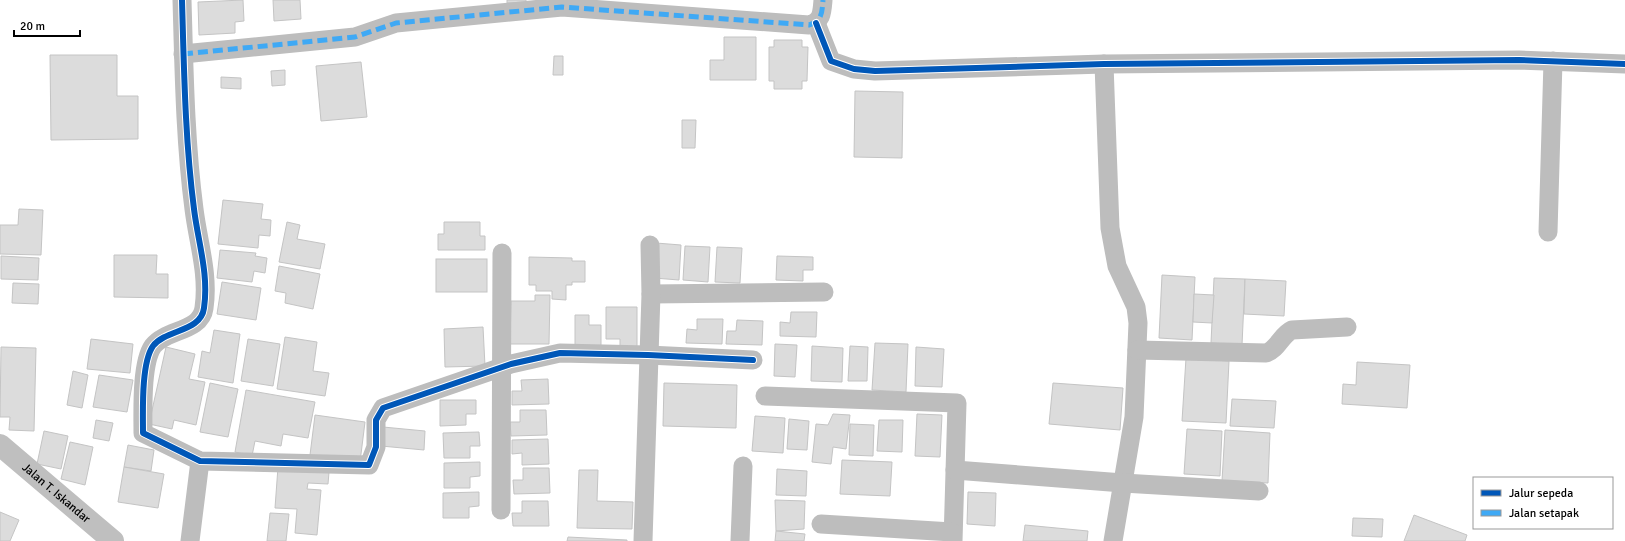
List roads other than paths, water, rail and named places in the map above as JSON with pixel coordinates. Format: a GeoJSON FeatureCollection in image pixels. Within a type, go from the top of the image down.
{"type":"FeatureCollection","features":[{"type":"Feature","properties":{"kind":"street"},"geometry":{"type":"LineString","coordinates":[[182,0],[183,54],[194,209],[206,278],[204,309],[198,321],[158,341],[152,347],[147,364],[143,397],[143,433],[200,460],[369,465],[376,447],[376,420],[383,408],[501,368],[560,353],[753,360]]}},
{"type":"Feature","properties":{"kind":"street"},"geometry":{"type":"LineString","coordinates":[[183,54],[355,36],[396,23],[411,21],[562,7],[809,25],[816,23],[821,18],[823,0]]}},
{"type":"Feature","properties":{"kind":"street"},"geometry":{"type":"LineString","coordinates":[[816,23],[831,61],[854,69],[875,71],[1104,64],[1503,60],[1625,64]]}},
{"type":"Feature","properties":{"kind":"street"},"geometry":{"type":"LineString","coordinates":[[1548,232],[1553,61]]}},
{"type":"Feature","properties":{"kind":"street"},"geometry":{"type":"LineString","coordinates":[[1104,64],[1110,228],[1117,266],[1136,306],[1138,323],[1134,418],[1113,541]]}},
{"type":"Feature","properties":{"kind":"street"},"geometry":{"type":"LineString","coordinates":[[643,541],[651,294],[650,245]]}},
{"type":"Feature","properties":{"kind":"street"},"geometry":{"type":"LineString","coordinates":[[501,510],[502,253]]}},
{"type":"Feature","properties":{"kind":"street"},"geometry":{"type":"LineString","coordinates":[[651,294],[824,292]]}},
{"type":"Feature","properties":{"kind":"street"},"geometry":{"type":"LineString","coordinates":[[1137,350],[1266,354],[1272,351],[1287,332],[1292,330],[1347,327]]}},
{"type":"Feature","properties":{"kind":"street"},"geometry":{"type":"LineString","coordinates":[[765,396],[957,403],[952,537],[821,524]]}},
{"type":"Feature","properties":{"kind":"street","name":"Jalan T. Iskandar"},"geometry":{"type":"LineString","coordinates":[[0,445],[113,541]]}},
{"type":"Feature","properties":{"kind":"street"},"geometry":{"type":"LineString","coordinates":[[190,541],[200,460]]}},
{"type":"Feature","properties":{"kind":"street"},"geometry":{"type":"LineString","coordinates":[[740,541],[743,466]]}},
{"type":"Feature","properties":{"kind":"street"},"geometry":{"type":"LineString","coordinates":[[955,470],[1123,483],[1259,491]]}}]}
